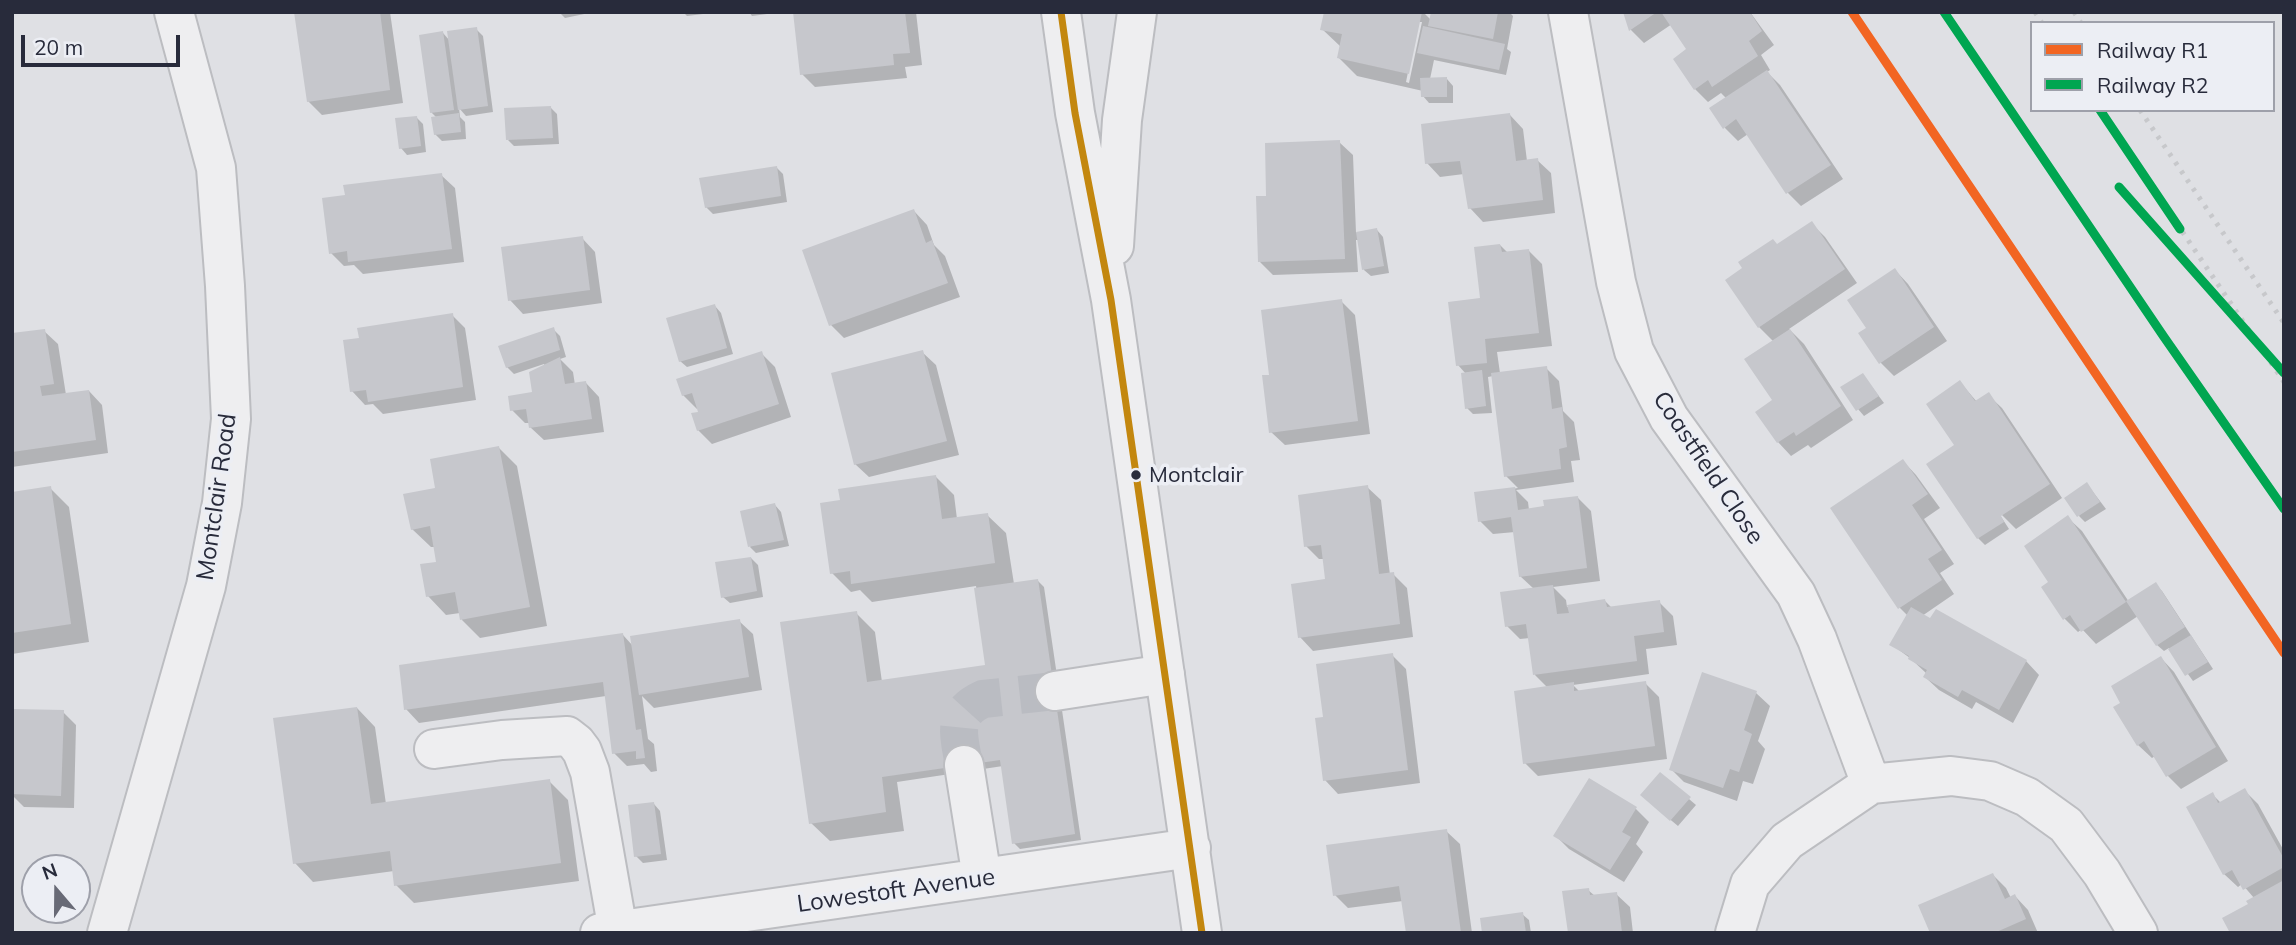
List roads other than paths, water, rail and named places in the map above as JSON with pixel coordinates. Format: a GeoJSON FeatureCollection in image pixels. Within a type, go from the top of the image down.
{"type":"FeatureCollection","features":[{"type":"Feature","properties":{"kind":"street","name":"Montclair Road"},"geometry":{"type":"LineString","coordinates":[[107,933],[206,586],[222,503],[230,419],[225,286],[216,168],[174,12]]}},
{"type":"Feature","properties":{"kind":"street"},"geometry":{"type":"LineString","coordinates":[[1061,12],[1075,113],[1111,300],[1202,933]]}},
{"type":"Feature","properties":{"kind":"street"},"geometry":{"type":"LineString","coordinates":[[1111,300],[1122,121],[1137,12]]}},
{"type":"Feature","properties":{"kind":"street","name":"Coastfield Close"},"geometry":{"type":"LineString","coordinates":[[1568,12],[1616,282],[1633,351],[1668,418],[1796,594],[1818,639],[1871,784]]}},
{"type":"Feature","properties":{"kind":"street"},"geometry":{"type":"LineString","coordinates":[[1055,691],[1165,674]]}},
{"type":"Feature","properties":{"kind":"street"},"geometry":{"type":"LineString","coordinates":[[434,749],[502,740],[567,736],[576,743],[587,760],[625,931]]}},
{"type":"Feature","properties":{"kind":"street"},"geometry":{"type":"LineString","coordinates":[[964,765],[982,878]]}},
{"type":"Feature","properties":{"kind":"street"},"geometry":{"type":"LineString","coordinates":[[1735,933],[1750,884],[1787,841],[1871,784],[1951,776],[1990,781],[2027,797],[2066,825],[2102,873],[2138,933]]}},
{"type":"Feature","properties":{"kind":"street","name":"Lowestoft Avenue"},"geometry":{"type":"LineString","coordinates":[[625,931],[1191,848]]}},
{"type":"Feature","properties":{"kind":"tunnel"},"geometry":{"type":"LineString","coordinates":[[964,765],[959,727],[965,712],[973,705],[983,699],[1055,691]]}},
{"type":"Feature","properties":{"kind":"railway"},"geometry":{"type":"LineString","coordinates":[[2035,12],[2041,21]]}},
{"type":"Feature","properties":{"kind":"railway"},"geometry":{"type":"LineString","coordinates":[[2074,12],[2080,21]]}},
{"type":"Feature","properties":{"kind":"railway"},"geometry":{"type":"LineString","coordinates":[[2101,112],[2284,382]]}},
{"type":"Feature","properties":{"kind":"railway"},"geometry":{"type":"LineString","coordinates":[[2141,112],[2284,323]]}},
{"type":"Feature","properties":{"kind":"rail line","name":"R1"},"geometry":{"type":"LineString","coordinates":[[1852,12],[2284,653]]}},
{"type":"Feature","properties":{"kind":"rail line","name":"R2"},"geometry":{"type":"LineString","coordinates":[[1944,12],[2284,509]]}},
{"type":"Feature","properties":{"kind":"rail line","name":"R2"},"geometry":{"type":"LineString","coordinates":[[2101,112],[2180,229]]}},
{"type":"Feature","properties":{"kind":"rail line","name":"R2"},"geometry":{"type":"LineString","coordinates":[[2119,187],[2284,373]]}},
{"type":"Feature","properties":{"kind":"place","name":"Montclair"},"geometry":{"type":"Point","coordinates":[1136,475]}}]}
